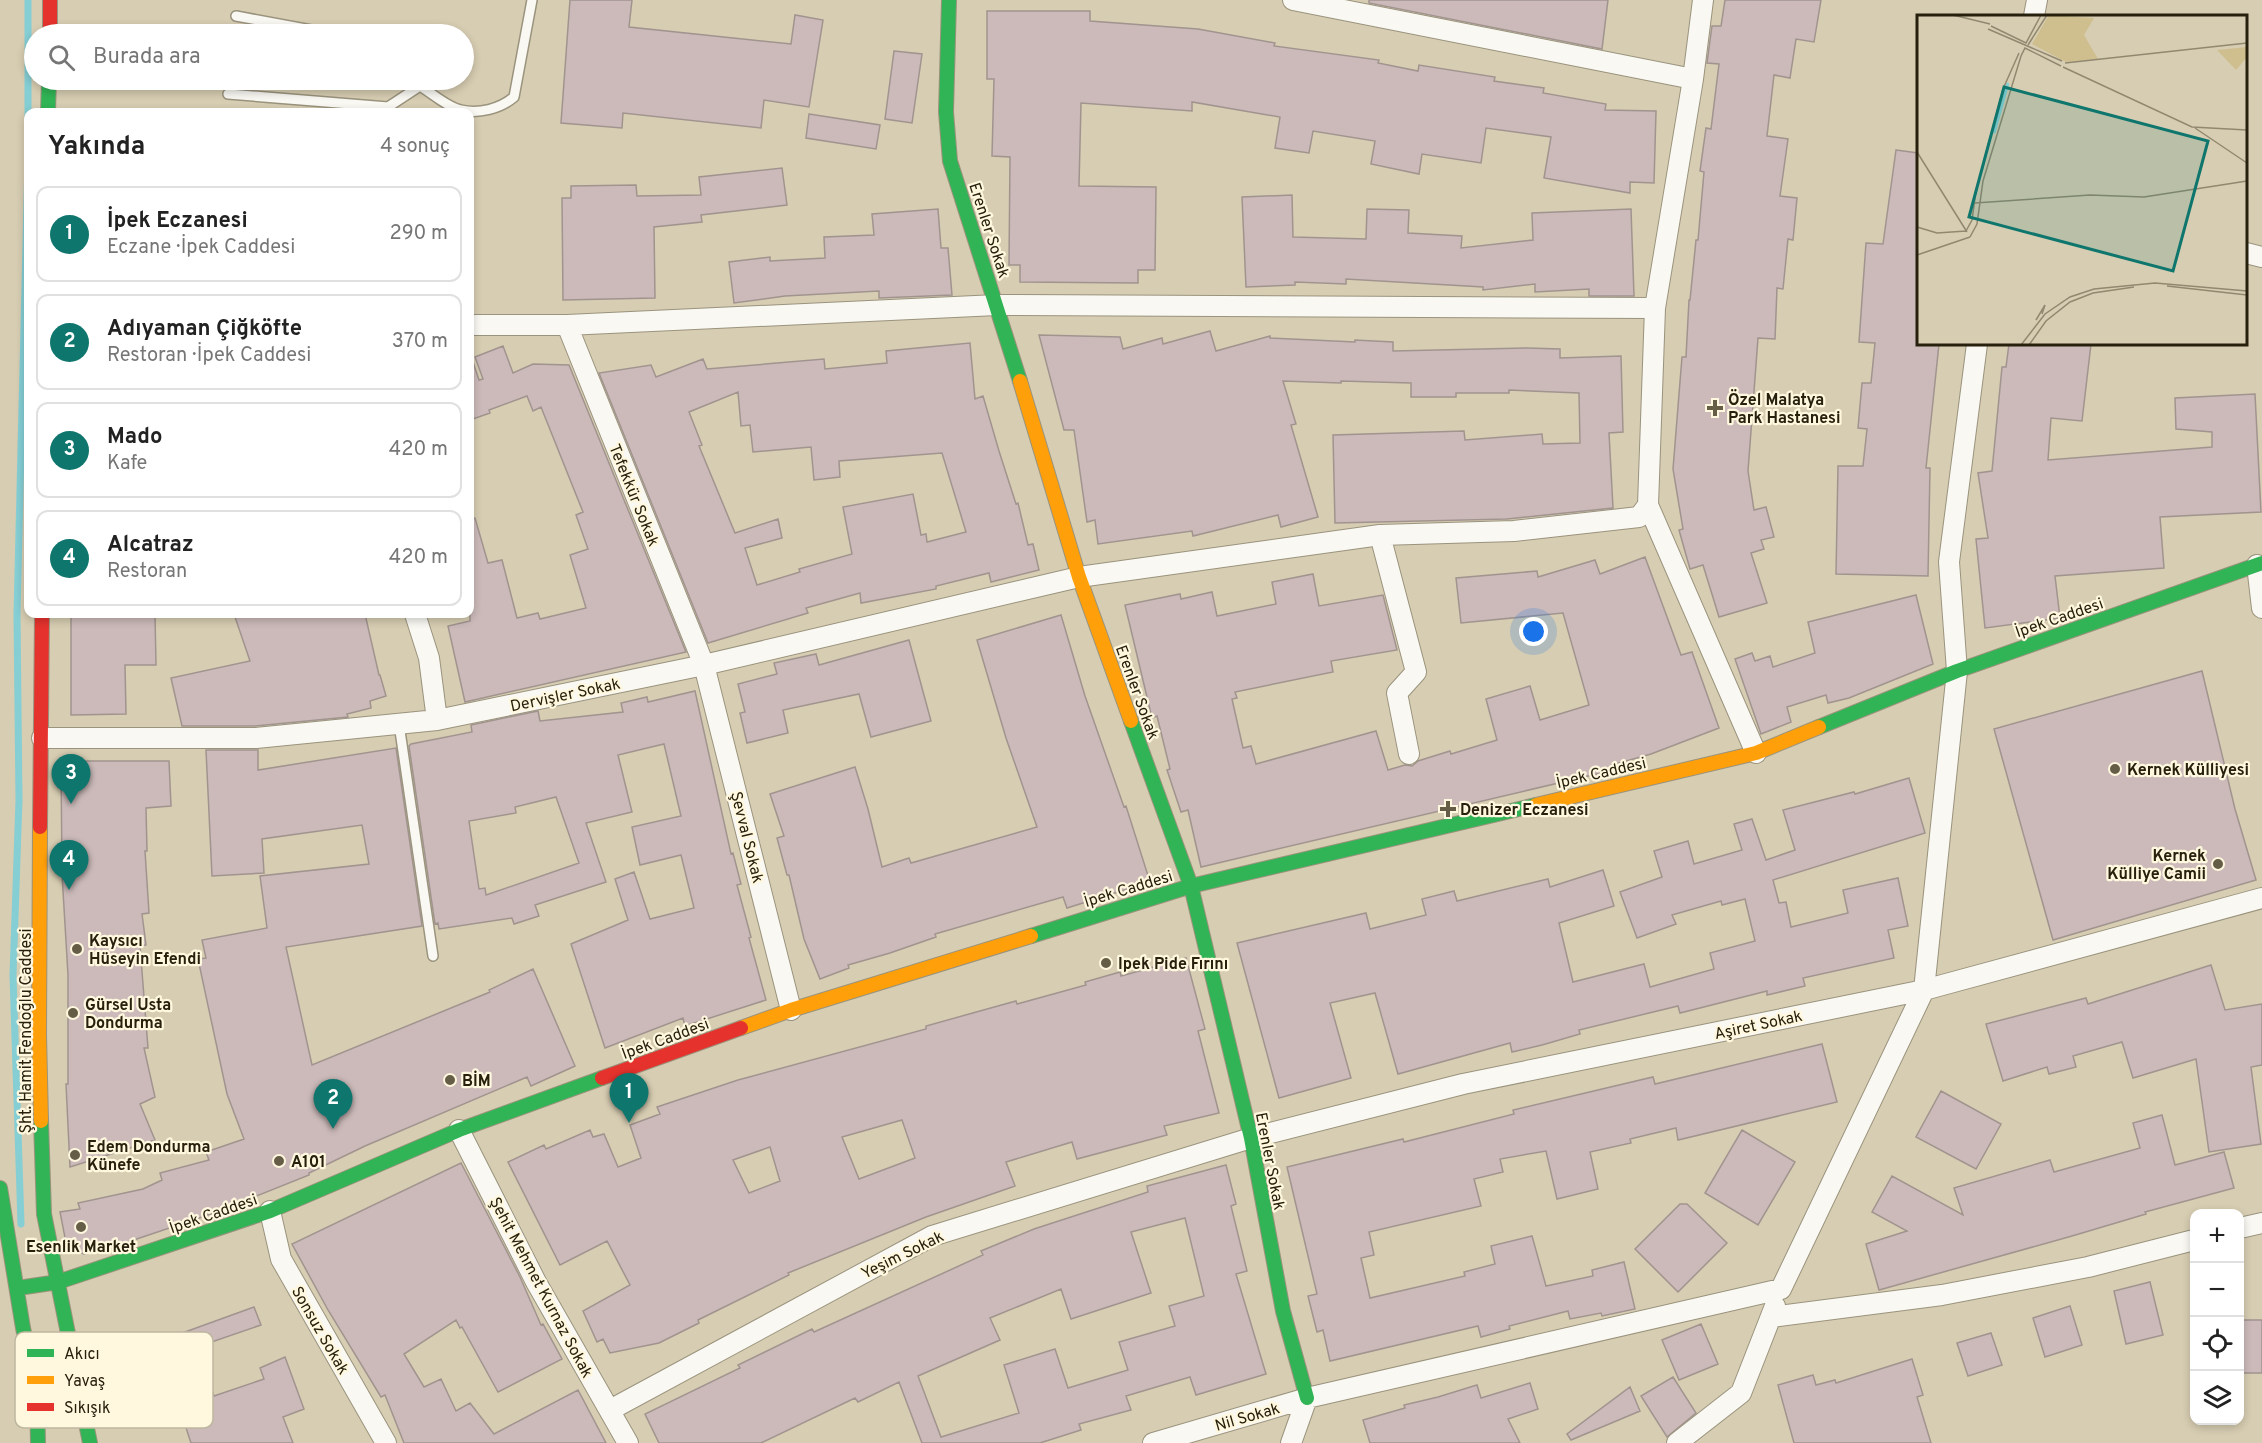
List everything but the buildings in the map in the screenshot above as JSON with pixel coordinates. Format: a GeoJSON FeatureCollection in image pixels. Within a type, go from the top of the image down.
{"type":"FeatureCollection","features":[{"type":"Feature","properties":{"kind":"main road"},"geometry":{"type":"LineString","coordinates":[[50,0],[50,24]]}},
{"type":"Feature","properties":{"kind":"main road","name":"Erenler Sokak"},"geometry":{"type":"LineString","coordinates":[[949,0],[946,112],[950,160],[997,305],[1079,578],[1191,886],[1251,1138],[1283,1311],[1307,1398]]}},
{"type":"Feature","properties":{"kind":"main road"},"geometry":{"type":"LineString","coordinates":[[48,108],[49,90]]}},
{"type":"Feature","properties":{"kind":"main road","name":"İpek Caddesi"},"geometry":{"type":"LineString","coordinates":[[18,1288],[58,1282],[270,1211],[459,1130],[791,1010],[1191,886],[1756,753],[1957,671],[2260,564]]}},
{"type":"Feature","properties":{"kind":"main road","name":"Şht. Hamit Fendoğlu Caddesi"},"geometry":{"type":"LineString","coordinates":[[42,618],[39,1035],[44,1214],[68,1332]]}},
{"type":"Feature","properties":{"kind":"main road"},"geometry":{"type":"LineString","coordinates":[[0,1188],[26,1332]]}},
{"type":"Feature","properties":{"kind":"main road"},"geometry":{"type":"LineString","coordinates":[[38,1428],[38,1443]]}},
{"type":"Feature","properties":{"kind":"main road","name":"Şht. Hamit Fendoğlu Caddesi"},"geometry":{"type":"LineString","coordinates":[[87,1428],[90,1443]]}},
{"type":"Feature","properties":{"kind":"street"},"geometry":{"type":"LineString","coordinates":[[1293,0],[1692,79]]}},
{"type":"Feature","properties":{"kind":"street"},"geometry":{"type":"LineString","coordinates":[[1703,0],[1655,308],[1648,505],[1756,753]]}},
{"type":"Feature","properties":{"kind":"street"},"geometry":{"type":"LineString","coordinates":[[2034,15],[2037,0]]}},
{"type":"Feature","properties":{"kind":"street"},"geometry":{"type":"LineString","coordinates":[[2247,253],[2262,257]]}},
{"type":"Feature","properties":{"kind":"street"},"geometry":{"type":"LineString","coordinates":[[474,325],[567,325],[997,305],[1655,308]]}},
{"type":"Feature","properties":{"kind":"street","name":"Tefekkür Sokak"},"geometry":{"type":"LineString","coordinates":[[567,325],[704,665]]}},
{"type":"Feature","properties":{"kind":"street"},"geometry":{"type":"LineString","coordinates":[[1677,1443],[1741,1393],[1781,1289],[1924,990],[1957,671],[1949,562],[1977,345]]}},
{"type":"Feature","properties":{"kind":"street","name":"Dervişler Sokak"},"geometry":{"type":"LineString","coordinates":[[42,738],[256,738],[437,720],[704,665],[1079,578],[1380,535],[1514,531],[1639,517],[1648,505]]}},
{"type":"Feature","properties":{"kind":"street"},"geometry":{"type":"LineString","coordinates":[[1380,535],[1416,672],[1397,693],[1409,754]]}},
{"type":"Feature","properties":{"kind":"street"},"geometry":{"type":"LineString","coordinates":[[2260,564],[2262,608]]}},
{"type":"Feature","properties":{"kind":"street"},"geometry":{"type":"LineString","coordinates":[[416,618],[429,658],[437,720]]}},
{"type":"Feature","properties":{"kind":"street","name":"Şevval Sokak"},"geometry":{"type":"LineString","coordinates":[[704,665],[791,1010]]}},
{"type":"Feature","properties":{"kind":"street","name":"Aşiret Sokak"},"geometry":{"type":"LineString","coordinates":[[1251,1138],[1463,1084],[1924,990],[2262,898]]}},
{"type":"Feature","properties":{"kind":"street","name":"Şehit Mehmet Kurnaz Sokak"},"geometry":{"type":"LineString","coordinates":[[459,1130],[536,1282],[627,1443]]}},
{"type":"Feature","properties":{"kind":"street","name":"Yeşim Sokak"},"geometry":{"type":"LineString","coordinates":[[610,1410],[932,1236],[1251,1138]]}},
{"type":"Feature","properties":{"kind":"street","name":"Sonsuz Sokak"},"geometry":{"type":"LineString","coordinates":[[270,1211],[281,1259],[386,1443]]}},
{"type":"Feature","properties":{"kind":"street"},"geometry":{"type":"LineString","coordinates":[[2244,1227],[2262,1223]]}},
{"type":"Feature","properties":{"kind":"street"},"geometry":{"type":"LineString","coordinates":[[1770,1317],[1942,1295],[2088,1267],[2190,1241]]}},
{"type":"Feature","properties":{"kind":"street","name":"Nil Sokak"},"geometry":{"type":"LineString","coordinates":[[1153,1443],[1307,1398],[1781,1289]]}},
{"type":"Feature","properties":{"kind":"street"},"geometry":{"type":"LineString","coordinates":[[1291,1443],[1307,1398]]}},
{"type":"Feature","properties":{"kind":"lane"},"geometry":{"type":"LineString","coordinates":[[474,111],[506,104],[514,97],[532,0]]}},
{"type":"Feature","properties":{"kind":"lane"},"geometry":{"type":"LineString","coordinates":[[236,16],[279,24]]}},
{"type":"Feature","properties":{"kind":"lane"},"geometry":{"type":"LineString","coordinates":[[228,94],[388,107],[409,90]]}},
{"type":"Feature","properties":{"kind":"lane"},"geometry":{"type":"LineString","coordinates":[[429,90],[456,108]]}},
{"type":"Feature","properties":{"kind":"lane"},"geometry":{"type":"LineString","coordinates":[[399,724],[433,956]]}},
{"type":"Feature","properties":{"kind":"waterway"},"geometry":{"type":"LineString","coordinates":[[28,0],[28,24]]}},
{"type":"Feature","properties":{"kind":"waterway"},"geometry":{"type":"LineString","coordinates":[[28,90],[28,108]]}},
{"type":"Feature","properties":{"kind":"waterway"},"geometry":{"type":"LineString","coordinates":[[21,1224],[13,975],[19,800],[17,614],[24,326]]}},
{"type":"Feature","properties":{"kind":"traffic: fast"},"geometry":{"type":"LineString","coordinates":[[949,0],[946,112],[950,161],[1020,381]]}},
{"type":"Feature","properties":{"kind":"traffic: fast"},"geometry":{"type":"LineString","coordinates":[[48,108],[49,90]]}},
{"type":"Feature","properties":{"kind":"traffic: fast"},"geometry":{"type":"LineString","coordinates":[[1819,727],[1957,671],[2262,563]]}},
{"type":"Feature","properties":{"kind":"traffic: fast"},"geometry":{"type":"LineString","coordinates":[[1131,721],[1191,886],[1251,1138],[1283,1311],[1307,1398]]}},
{"type":"Feature","properties":{"kind":"traffic: fast"},"geometry":{"type":"LineString","coordinates":[[1031,936],[1191,886],[1536,805]]}},
{"type":"Feature","properties":{"kind":"traffic: fast"},"geometry":{"type":"LineString","coordinates":[[18,1288],[58,1282],[270,1211],[459,1130],[602,1078]]}},
{"type":"Feature","properties":{"kind":"traffic: fast"},"geometry":{"type":"LineString","coordinates":[[41,1121],[44,1214],[68,1332]]}},
{"type":"Feature","properties":{"kind":"traffic: fast"},"geometry":{"type":"LineString","coordinates":[[0,1188],[24,1332]]}},
{"type":"Feature","properties":{"kind":"traffic: fast"},"geometry":{"type":"LineString","coordinates":[[38,1428],[38,1443]]}},
{"type":"Feature","properties":{"kind":"traffic: fast"},"geometry":{"type":"LineString","coordinates":[[87,1428],[90,1443]]}},
{"type":"Feature","properties":{"kind":"traffic: slow"},"geometry":{"type":"LineString","coordinates":[[1020,381],[1079,577],[1131,721]]}},
{"type":"Feature","properties":{"kind":"traffic: slow"},"geometry":{"type":"LineString","coordinates":[[1536,805],[1756,753],[1819,727]]}},
{"type":"Feature","properties":{"kind":"traffic: slow"},"geometry":{"type":"LineString","coordinates":[[40,827],[41,1121]]}},
{"type":"Feature","properties":{"kind":"traffic: slow"},"geometry":{"type":"LineString","coordinates":[[741,1028],[791,1010],[1031,936]]}},
{"type":"Feature","properties":{"kind":"traffic: jam"},"geometry":{"type":"LineString","coordinates":[[50,0],[50,24]]}},
{"type":"Feature","properties":{"kind":"traffic: jam"},"geometry":{"type":"LineString","coordinates":[[40,827],[42,618]]}},
{"type":"Feature","properties":{"kind":"traffic: jam"},"geometry":{"type":"LineString","coordinates":[[602,1078],[741,1028]]}},
{"type":"Feature","properties":{"kind":"place","name":"Özel Malatya Park Hastanesi"},"geometry":{"type":"Point","coordinates":[1715,408]}},
{"type":"Feature","properties":{"kind":"place","name":"Kernek Külliyesi"},"geometry":{"type":"Point","coordinates":[2115,769]}},
{"type":"Feature","properties":{"kind":"place","name":"Mado"},"geometry":{"type":"Point","coordinates":[71,804]}},
{"type":"Feature","properties":{"kind":"place","name":"Denizer Eczanesi"},"geometry":{"type":"Point","coordinates":[1448,809]}},
{"type":"Feature","properties":{"kind":"place","name":"Kernek Külliye Camii"},"geometry":{"type":"Point","coordinates":[2218,864]}},
{"type":"Feature","properties":{"kind":"place","name":"Alcatraz"},"geometry":{"type":"Point","coordinates":[69,890]}},
{"type":"Feature","properties":{"kind":"place","name":"Kaysıcı Hüseyin Efendi"},"geometry":{"type":"Point","coordinates":[77,949]}},
{"type":"Feature","properties":{"kind":"place","name":"Ipek Pide Fırını"},"geometry":{"type":"Point","coordinates":[1106,963]}},
{"type":"Feature","properties":{"kind":"place","name":"Gürsel Usta Dondurma"},"geometry":{"type":"Point","coordinates":[73,1013]}},
{"type":"Feature","properties":{"kind":"place","name":"BİM"},"geometry":{"type":"Point","coordinates":[450,1080]}},
{"type":"Feature","properties":{"kind":"place","name":"İpek Eczanesi"},"geometry":{"type":"Point","coordinates":[629,1123]}},
{"type":"Feature","properties":{"kind":"place","name":"Adıyaman Çiğköfte"},"geometry":{"type":"Point","coordinates":[333,1129]}},
{"type":"Feature","properties":{"kind":"place","name":"Edem Dondurma Künefe"},"geometry":{"type":"Point","coordinates":[75,1155]}},
{"type":"Feature","properties":{"kind":"place","name":"A101"},"geometry":{"type":"Point","coordinates":[279,1161]}},
{"type":"Feature","properties":{"kind":"place","name":"Esenlik Market"},"geometry":{"type":"Point","coordinates":[81,1227]}}]}
